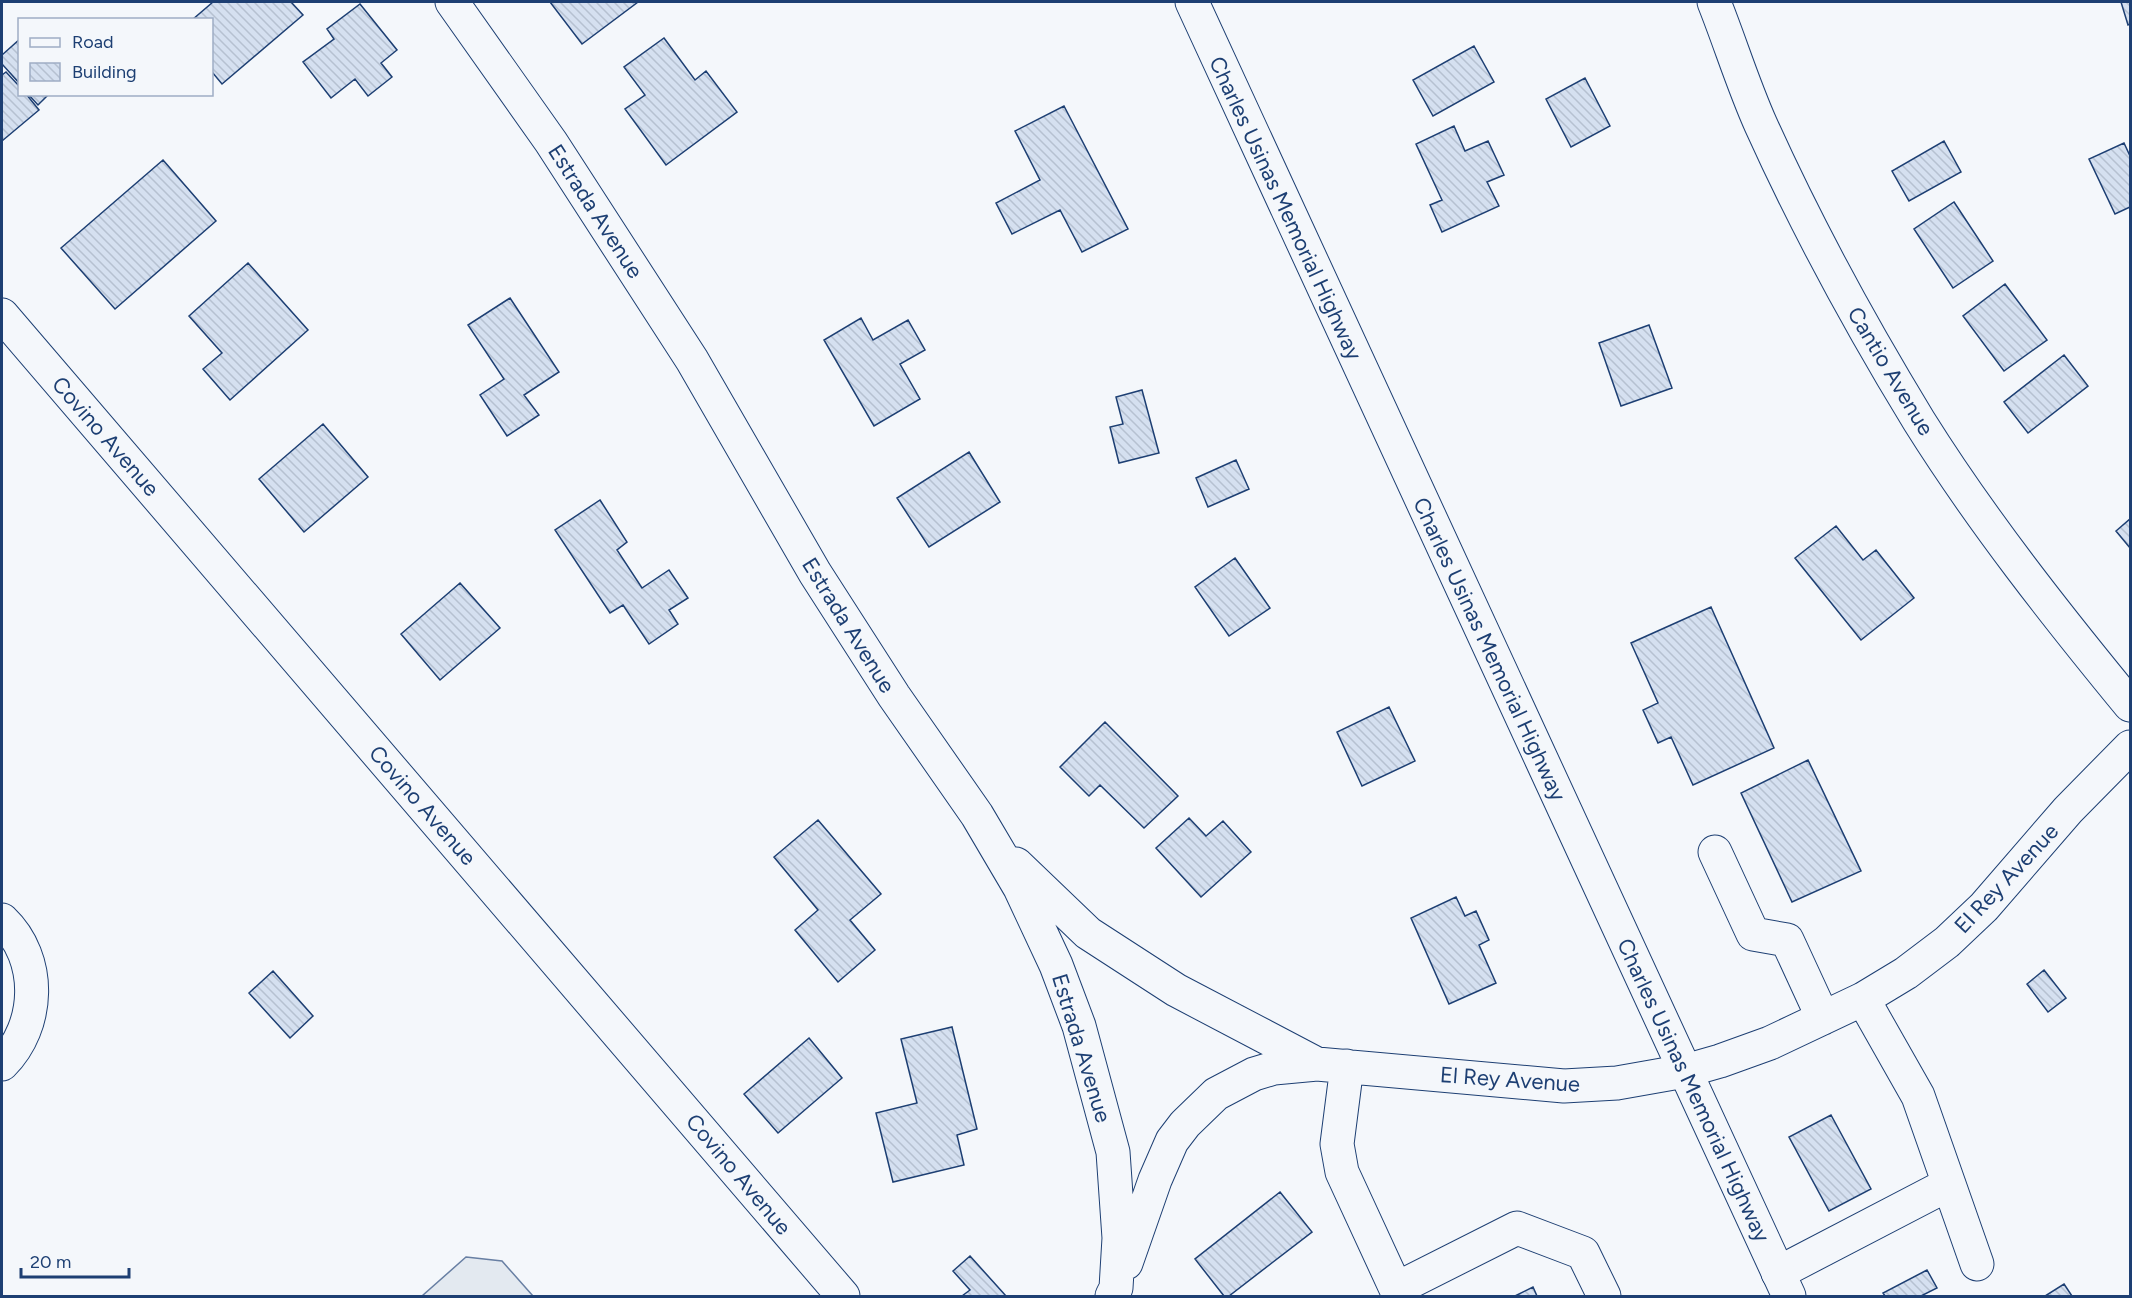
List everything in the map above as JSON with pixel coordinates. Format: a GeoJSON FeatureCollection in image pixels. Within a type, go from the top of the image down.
{"type":"FeatureCollection","features":[{"type":"Feature","properties":{"kind":"main road","name":"Estrada Avenue"},"geometry":{"type":"LineString","coordinates":[[452,2],[551,141],[692,360],[815,573],[894,696],[977,815],[1020,888],[1056,965],[1079,1026],[1113,1152],[1119,1238],[1114,1292]]}},
{"type":"Feature","properties":{"kind":"main road","name":"Charles Usinas Memorial Highway"},"geometry":{"type":"LineString","coordinates":[[1191,2],[1784,1285]]}},
{"type":"Feature","properties":{"kind":"main road","name":"Cantio Avenue"},"geometry":{"type":"LineString","coordinates":[[1714,2],[1760,123],[1834,275],[1920,422],[1984,517],[2130,705]]}},
{"type":"Feature","properties":{"kind":"main road","name":"Covino Avenue"},"geometry":{"type":"LineString","coordinates":[[2,315],[843,1296]]}},
{"type":"Feature","properties":{"kind":"main road","name":"El Rey Avenue"},"geometry":{"type":"LineString","coordinates":[[1114,1292],[1155,1180],[1172,1141],[1185,1124],[1216,1094],[1254,1074],[1274,1068],[1332,1065],[1564,1086],[1617,1083],[1685,1071],[1770,1043],[1863,999],[1906,973],[1947,942],[1984,907],[2068,810],[2130,747]]}},
{"type":"Feature","properties":{"kind":"main road"},"geometry":{"type":"LineString","coordinates":[[994,843],[1088,933],[1176,990],[1332,1065],[1337,1144],[1342,1172],[1396,1289],[1517,1228],[1583,1253],[1604,1296]]}},
{"type":"Feature","properties":{"kind":"main road"},"geometry":{"type":"LineString","coordinates":[[1715,852],[1753,934],[1787,940],[1823,1018]]}},
{"type":"Feature","properties":{"kind":"main road"},"geometry":{"type":"LineString","coordinates":[[2,920],[9,927],[23,952],[30,973],[33,1001],[25,1032],[12,1054],[2,1064]]}},
{"type":"Feature","properties":{"kind":"main road"},"geometry":{"type":"LineString","coordinates":[[1863,999],[1918,1096],[1977,1264]]}},
{"type":"Feature","properties":{"kind":"main road"},"geometry":{"type":"LineString","coordinates":[[1784,1285],[1949,1184]]}},
{"type":"Feature","properties":{"kind":"shaded area"},"geometry":{"type":"Polygon","coordinates":[[[466,1257],[502,1261],[533,1296],[422,1296],[466,1257]]]}},
{"type":"Feature","properties":{"kind":"building"},"geometry":{"type":"Polygon","coordinates":[[[213,2],[291,2],[303,15],[222,84],[213,73],[213,18],[194,18],[213,2]]]}},
{"type":"Feature","properties":{"kind":"building"},"geometry":{"type":"Polygon","coordinates":[[[550,2],[638,2],[582,44],[550,2]]]}},
{"type":"Feature","properties":{"kind":"building"},"geometry":{"type":"Polygon","coordinates":[[[2121,2],[2130,2],[2130,24],[2128,25],[2121,2]]]}},
{"type":"Feature","properties":{"kind":"building"},"geometry":{"type":"Polygon","coordinates":[[[360,4],[397,50],[381,63],[392,77],[368,96],[355,79],[331,98],[303,62],[334,39],[327,29],[360,4]]]}},
{"type":"Feature","properties":{"kind":"building"},"geometry":{"type":"Polygon","coordinates":[[[664,38],[695,80],[706,71],[737,112],[666,165],[625,109],[645,95],[624,67],[664,38]]]}},
{"type":"Feature","properties":{"kind":"building"},"geometry":{"type":"Polygon","coordinates":[[[18,41],[18,82],[2,64],[2,55],[18,41]]]}},
{"type":"Feature","properties":{"kind":"building"},"geometry":{"type":"Polygon","coordinates":[[[1474,46],[1494,82],[1433,116],[1413,80],[1474,46]]]}},
{"type":"Feature","properties":{"kind":"building"},"geometry":{"type":"Polygon","coordinates":[[[6,72],[18,85],[18,96],[28,96],[39,110],[2,141],[2,75],[6,72]]]}},
{"type":"Feature","properties":{"kind":"building"},"geometry":{"type":"Polygon","coordinates":[[[1585,78],[1610,126],[1571,147],[1546,99],[1585,78]]]}},
{"type":"Feature","properties":{"kind":"building"},"geometry":{"type":"Polygon","coordinates":[[[30,96],[47,96],[38,105],[30,96]]]}},
{"type":"Feature","properties":{"kind":"building"},"geometry":{"type":"Polygon","coordinates":[[[1064,106],[1128,229],[1082,252],[1060,210],[1012,234],[996,203],[1040,180],[1015,131],[1064,106]]]}},
{"type":"Feature","properties":{"kind":"building"},"geometry":{"type":"Polygon","coordinates":[[[1454,126],[1465,151],[1488,141],[1504,175],[1487,182],[1499,206],[1442,232],[1430,205],[1442,200],[1416,144],[1454,126]]]}},
{"type":"Feature","properties":{"kind":"building"},"geometry":{"type":"Polygon","coordinates":[[[1944,141],[1961,172],[1909,201],[1892,171],[1944,141]]]}},
{"type":"Feature","properties":{"kind":"building"},"geometry":{"type":"Polygon","coordinates":[[[2124,143],[2130,156],[2130,207],[2115,214],[2089,159],[2124,143]]]}},
{"type":"Feature","properties":{"kind":"building"},"geometry":{"type":"Polygon","coordinates":[[[163,160],[216,221],[115,309],[61,248],[163,160]]]}},
{"type":"Feature","properties":{"kind":"building"},"geometry":{"type":"Polygon","coordinates":[[[1954,202],[1993,261],[1953,288],[1914,229],[1954,202]]]}},
{"type":"Feature","properties":{"kind":"building"},"geometry":{"type":"Polygon","coordinates":[[[248,263],[308,330],[230,400],[203,369],[222,353],[189,316],[248,263]]]}},
{"type":"Feature","properties":{"kind":"building"},"geometry":{"type":"Polygon","coordinates":[[[2005,284],[2047,340],[2004,371],[1963,316],[2005,284]]]}},
{"type":"Feature","properties":{"kind":"building"},"geometry":{"type":"Polygon","coordinates":[[[510,298],[559,372],[524,395],[539,415],[507,436],[480,395],[504,379],[468,325],[510,298]]]}},
{"type":"Feature","properties":{"kind":"building"},"geometry":{"type":"Polygon","coordinates":[[[861,318],[873,340],[908,320],[925,350],[900,364],[920,399],[874,426],[824,340],[861,318]]]}},
{"type":"Feature","properties":{"kind":"building"},"geometry":{"type":"Polygon","coordinates":[[[1649,325],[1672,388],[1621,406],[1599,343],[1649,325]]]}},
{"type":"Feature","properties":{"kind":"building"},"geometry":{"type":"Polygon","coordinates":[[[2064,355],[2088,386],[2028,433],[2004,402],[2064,355]]]}},
{"type":"Feature","properties":{"kind":"building"},"geometry":{"type":"Polygon","coordinates":[[[1142,390],[1159,453],[1119,463],[1110,427],[1123,424],[1116,397],[1142,390]]]}},
{"type":"Feature","properties":{"kind":"building"},"geometry":{"type":"Polygon","coordinates":[[[323,424],[368,477],[304,532],[259,479],[323,424]]]}},
{"type":"Feature","properties":{"kind":"building"},"geometry":{"type":"Polygon","coordinates":[[[969,452],[1000,502],[929,547],[897,498],[969,452]]]}},
{"type":"Feature","properties":{"kind":"building"},"geometry":{"type":"Polygon","coordinates":[[[1236,460],[1249,489],[1208,507],[1196,478],[1236,460]]]}},
{"type":"Feature","properties":{"kind":"building"},"geometry":{"type":"Polygon","coordinates":[[[600,500],[627,542],[617,550],[642,588],[669,570],[688,598],[669,610],[678,624],[649,644],[623,605],[610,613],[555,530],[600,500]]]}},
{"type":"Feature","properties":{"kind":"building"},"geometry":{"type":"Polygon","coordinates":[[[2130,519],[2130,548],[2116,531],[2130,519]]]}},
{"type":"Feature","properties":{"kind":"building"},"geometry":{"type":"Polygon","coordinates":[[[1836,526],[1863,560],[1876,550],[1914,598],[1861,640],[1795,558],[1836,526]]]}},
{"type":"Feature","properties":{"kind":"building"},"geometry":{"type":"Polygon","coordinates":[[[1235,558],[1270,608],[1229,636],[1195,587],[1235,558]]]}},
{"type":"Feature","properties":{"kind":"building"},"geometry":{"type":"Polygon","coordinates":[[[460,583],[500,628],[440,680],[401,634],[460,583]]]}},
{"type":"Feature","properties":{"kind":"building"},"geometry":{"type":"Polygon","coordinates":[[[1711,607],[1774,748],[1693,785],[1671,737],[1658,743],[1643,710],[1658,703],[1631,643],[1711,607]]]}},
{"type":"Feature","properties":{"kind":"building"},"geometry":{"type":"Polygon","coordinates":[[[1389,707],[1415,761],[1362,786],[1337,732],[1389,707]]]}},
{"type":"Feature","properties":{"kind":"building"},"geometry":{"type":"Polygon","coordinates":[[[1105,722],[1178,796],[1144,828],[1100,785],[1089,796],[1060,767],[1105,722]]]}},
{"type":"Feature","properties":{"kind":"building"},"geometry":{"type":"Polygon","coordinates":[[[1808,760],[1861,871],[1792,902],[1741,793],[1808,760]]]}},
{"type":"Feature","properties":{"kind":"building"},"geometry":{"type":"Polygon","coordinates":[[[1189,818],[1206,836],[1223,821],[1251,852],[1201,897],[1156,848],[1189,818]]]}},
{"type":"Feature","properties":{"kind":"building"},"geometry":{"type":"Polygon","coordinates":[[[818,820],[881,894],[850,920],[875,950],[838,982],[795,930],[818,910],[774,857],[818,820]]]}},
{"type":"Feature","properties":{"kind":"building"},"geometry":{"type":"Polygon","coordinates":[[[1456,897],[1465,916],[1476,911],[1489,940],[1479,945],[1496,983],[1449,1004],[1411,918],[1456,897]]]}},
{"type":"Feature","properties":{"kind":"building"},"geometry":{"type":"Polygon","coordinates":[[[2044,970],[2066,998],[2048,1012],[2027,984],[2044,970]]]}},
{"type":"Feature","properties":{"kind":"building"},"geometry":{"type":"Polygon","coordinates":[[[273,971],[313,1016],[290,1038],[249,993],[273,971]]]}},
{"type":"Feature","properties":{"kind":"building"},"geometry":{"type":"Polygon","coordinates":[[[952,1027],[977,1129],[957,1135],[964,1165],[893,1182],[876,1113],[917,1103],[901,1039],[952,1027]]]}},
{"type":"Feature","properties":{"kind":"building"},"geometry":{"type":"Polygon","coordinates":[[[809,1038],[842,1078],[778,1133],[744,1094],[809,1038]]]}},
{"type":"Feature","properties":{"kind":"building"},"geometry":{"type":"Polygon","coordinates":[[[1831,1115],[1871,1189],[1829,1211],[1789,1137],[1831,1115]]]}},
{"type":"Feature","properties":{"kind":"building"},"geometry":{"type":"Polygon","coordinates":[[[1280,1192],[1312,1232],[1229,1296],[1224,1296],[1195,1259],[1280,1192]]]}},
{"type":"Feature","properties":{"kind":"building"},"geometry":{"type":"Polygon","coordinates":[[[970,1256],[1006,1296],[962,1296],[970,1290],[953,1271],[970,1256]]]}},
{"type":"Feature","properties":{"kind":"building"},"geometry":{"type":"Polygon","coordinates":[[[1927,1270],[1937,1288],[1921,1296],[1885,1296],[1883,1293],[1927,1270]]]}},
{"type":"Feature","properties":{"kind":"building"},"geometry":{"type":"Polygon","coordinates":[[[2064,1284],[2072,1296],[2045,1296],[2064,1284]]]}},
{"type":"Feature","properties":{"kind":"building"},"geometry":{"type":"Polygon","coordinates":[[[1533,1287],[1537,1296],[1515,1296],[1533,1287]]]}}]}
